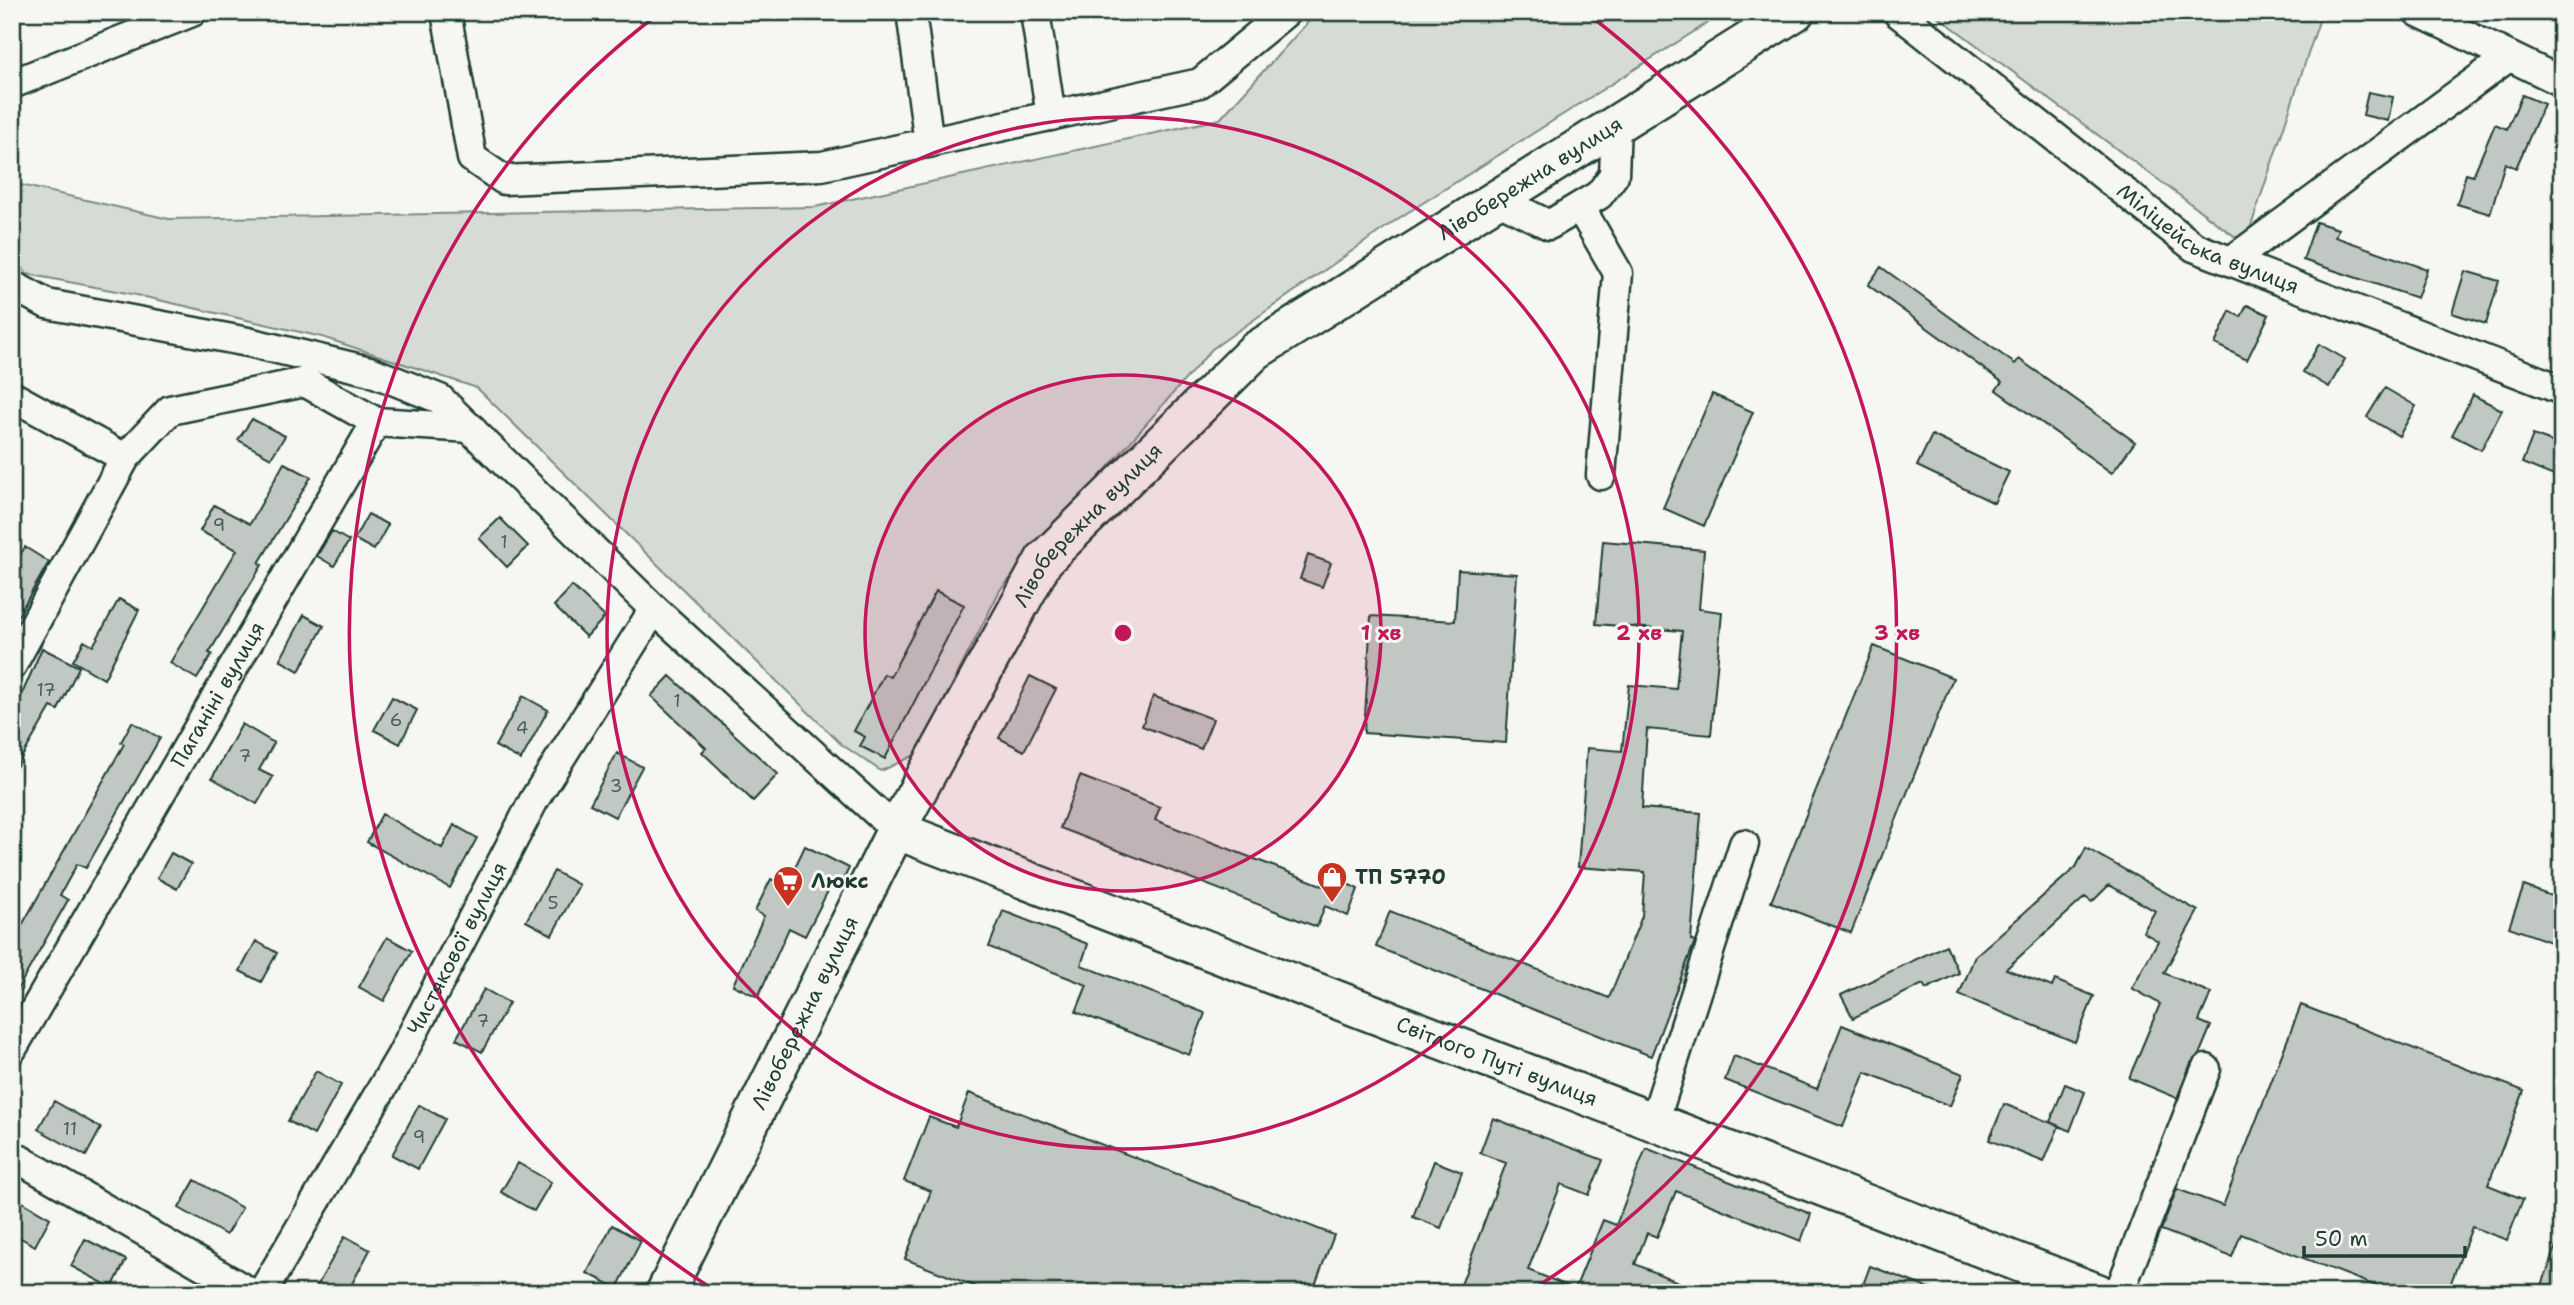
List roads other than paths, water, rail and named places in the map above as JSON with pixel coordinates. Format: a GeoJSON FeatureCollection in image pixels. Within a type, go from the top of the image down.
{"type":"FeatureCollection","features":[{"type":"Feature","properties":{"kind":"main road","name":"Лівобережна вулиця"},"geometry":{"type":"LineString","coordinates":[[665,1293],[897,830],[1044,560],[1255,351],[1794,12]]}},
{"type":"Feature","properties":{"kind":"main road","name":"Світлого Путі вулиця"},"geometry":{"type":"LineString","coordinates":[[897,830],[2098,1293]]}},
{"type":"Feature","properties":{"kind":"street"},"geometry":{"type":"LineString","coordinates":[[12,84],[192,12]]}},
{"type":"Feature","properties":{"kind":"street"},"geometry":{"type":"LineString","coordinates":[[446,12],[472,158],[503,180],[822,166],[1200,83],[1286,12]]}},
{"type":"Feature","properties":{"kind":"street"},"geometry":{"type":"LineString","coordinates":[[911,12],[929,143]]}},
{"type":"Feature","properties":{"kind":"street"},"geometry":{"type":"LineString","coordinates":[[1035,12],[1051,116]]}},
{"type":"Feature","properties":{"kind":"street","name":"Міліцейська вулиця"},"geometry":{"type":"LineString","coordinates":[[1898,12],[2194,247],[2562,390]]}},
{"type":"Feature","properties":{"kind":"street"},"geometry":{"type":"LineString","coordinates":[[2418,12],[2507,58],[2562,82]]}},
{"type":"Feature","properties":{"kind":"street"},"geometry":{"type":"LineString","coordinates":[[2231,261],[2507,58]]}},
{"type":"Feature","properties":{"kind":"street"},"geometry":{"type":"LineString","coordinates":[[1497,199],[1549,225],[1580,207],[1599,195],[1614,175],[1616,124]]}},
{"type":"Feature","properties":{"kind":"street"},"geometry":{"type":"LineString","coordinates":[[1580,207],[1619,273],[1601,475]]}},
{"type":"Feature","properties":{"kind":"street"},"geometry":{"type":"LineString","coordinates":[[12,285],[47,304],[248,342],[369,371],[440,399],[654,609],[897,830]]}},
{"type":"Feature","properties":{"kind":"street"},"geometry":{"type":"LineString","coordinates":[[12,665],[125,458],[170,410],[305,382],[376,422],[471,428]]}},
{"type":"Feature","properties":{"kind":"street"},"geometry":{"type":"LineString","coordinates":[[12,396],[125,458]]}},
{"type":"Feature","properties":{"kind":"street","name":"Паганіні вулиця"},"geometry":{"type":"LineString","coordinates":[[12,1049],[376,422]]}},
{"type":"Feature","properties":{"kind":"street","name":"Чистякової вулиця"},"geometry":{"type":"LineString","coordinates":[[262,1293],[401,1056],[534,800],[654,609]]}},
{"type":"Feature","properties":{"kind":"street"},"geometry":{"type":"LineString","coordinates":[[1654,1122],[1744,844]]}},
{"type":"Feature","properties":{"kind":"street"},"geometry":{"type":"LineString","coordinates":[[2119,1293],[2206,1069]]}},
{"type":"Feature","properties":{"kind":"street"},"geometry":{"type":"LineString","coordinates":[[12,1155],[251,1293]]}},
{"type":"Feature","properties":{"kind":"place","name":"ТП 5770"},"geometry":{"type":"Point","coordinates":[1332,904]}},
{"type":"Feature","properties":{"kind":"place","name":"Люкс"},"geometry":{"type":"Point","coordinates":[788,908]}}]}
